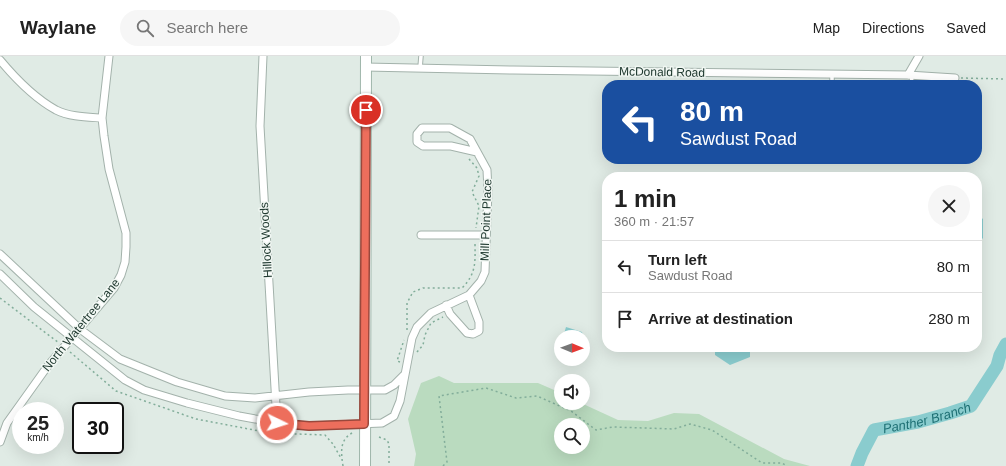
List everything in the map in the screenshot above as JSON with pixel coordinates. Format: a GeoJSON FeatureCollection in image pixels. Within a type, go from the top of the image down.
{"type":"FeatureCollection","features":[{"type":"Feature","properties":{"kind":"street","name":"North Watertree Lane"},"geometry":{"type":"LineString","coordinates":[[0,442],[7,422],[48,367],[114,288],[121,275],[125,262],[126,233],[109,169],[102,118],[109,56]]}},
{"type":"Feature","properties":{"kind":"street","name":"Hillock Woods"},"geometry":{"type":"LineString","coordinates":[[263,56],[260,126],[277,423]]}},
{"type":"Feature","properties":{"kind":"street"},"geometry":{"type":"LineString","coordinates":[[365,466],[366,56]]}},
{"type":"Feature","properties":{"kind":"street"},"geometry":{"type":"LineString","coordinates":[[910,75],[919,56]]}},
{"type":"Feature","properties":{"kind":"street"},"geometry":{"type":"LineString","coordinates":[[0,60],[30,91],[57,110],[79,117],[102,118]]}},
{"type":"Feature","properties":{"kind":"street","name":"McDonald Road"},"geometry":{"type":"LineString","coordinates":[[366,67],[910,75],[955,78]]}},
{"type":"Feature","properties":{"kind":"street","name":"Mill Point Place"},"geometry":{"type":"LineString","coordinates":[[2,276],[34,307],[125,380],[144,390],[239,416],[277,423],[309,426],[382,423],[394,416],[400,400],[412,338],[417,327],[431,313],[469,295],[481,280],[485,272],[488,170],[470,139],[450,128],[422,128],[417,134],[417,142],[423,146],[451,146],[477,152]]}},
{"type":"Feature","properties":{"kind":"street"},"geometry":{"type":"LineString","coordinates":[[421,235],[486,235]]}},
{"type":"Feature","properties":{"kind":"street"},"geometry":{"type":"LineString","coordinates":[[0,254],[80,329],[120,359],[177,382],[225,396],[256,398],[309,392],[385,390],[394,385],[404,375]]}},
{"type":"Feature","properties":{"kind":"street"},"geometry":{"type":"LineString","coordinates":[[2,276],[14,267]]}},
{"type":"Feature","properties":{"kind":"street"},"geometry":{"type":"LineString","coordinates":[[446,305],[450,314],[467,333],[473,334],[479,331],[479,322],[469,295]]}},
{"type":"Feature","properties":{"kind":"lane"},"geometry":{"type":"LineString","coordinates":[[420,68],[421,56]]}},
{"type":"Feature","properties":{"kind":"lane"},"geometry":{"type":"LineString","coordinates":[[832,74],[832,80]]}},
{"type":"Feature","properties":{"kind":"lane"},"geometry":{"type":"LineString","coordinates":[[910,75],[910,80]]}},
{"type":"Feature","properties":{"kind":"path"},"geometry":{"type":"LineString","coordinates":[[955,78],[1006,79]]}},
{"type":"Feature","properties":{"kind":"path"},"geometry":{"type":"LineString","coordinates":[[407,331],[407,303],[413,292],[423,288],[462,288],[470,280],[475,262],[476,221],[479,206],[472,192],[479,176],[477,168],[469,159]]}},
{"type":"Feature","properties":{"kind":"path"},"geometry":{"type":"LineString","coordinates":[[417,352],[423,345],[425,335],[431,323],[450,314]]}},
{"type":"Feature","properties":{"kind":"path"},"geometry":{"type":"LineString","coordinates":[[405,336],[397,361],[406,364]]}},
{"type":"Feature","properties":{"kind":"path"},"geometry":{"type":"LineString","coordinates":[[443,466],[447,462],[439,396],[486,388],[516,398],[538,396],[570,411],[596,430],[613,427],[674,430],[690,424],[712,430],[762,463],[782,463],[787,466]]}},
{"type":"Feature","properties":{"kind":"path"},"geometry":{"type":"LineString","coordinates":[[342,466],[342,443],[349,434],[354,432]]}},
{"type":"Feature","properties":{"kind":"path"},"geometry":{"type":"LineString","coordinates":[[379,437],[387,440],[389,444],[389,466]]}},
{"type":"Feature","properties":{"kind":"green space"},"geometry":{"type":"Polygon","coordinates":[[[439,376],[454,383],[538,383],[554,390],[554,410],[590,410],[590,407],[618,420],[648,421],[674,413],[699,414],[784,459],[810,466],[414,466],[416,454],[408,419],[421,383],[439,376]]]}},
{"type":"Feature","properties":{"kind":"water"},"geometry":{"type":"Polygon","coordinates":[[[982,218],[983,219],[982,239],[982,218]]]}},
{"type":"Feature","properties":{"kind":"water"},"geometry":{"type":"Polygon","coordinates":[[[566,327],[576,330],[565,330],[566,327]]]}},
{"type":"Feature","properties":{"kind":"water"},"geometry":{"type":"Polygon","coordinates":[[[715,352],[750,352],[750,357],[730,365],[715,355],[715,352]]]}},
{"type":"Feature","properties":{"kind":"waterway","name":"Panther Branch"},"geometry":{"type":"LineString","coordinates":[[857,466],[874,430],[918,422],[971,406],[997,366],[1000,355],[1006,344]]}},
{"type":"Feature","properties":{"kind":"route"},"geometry":{"type":"LineString","coordinates":[[277,423],[309,426],[364,424],[366,110]]}}]}
